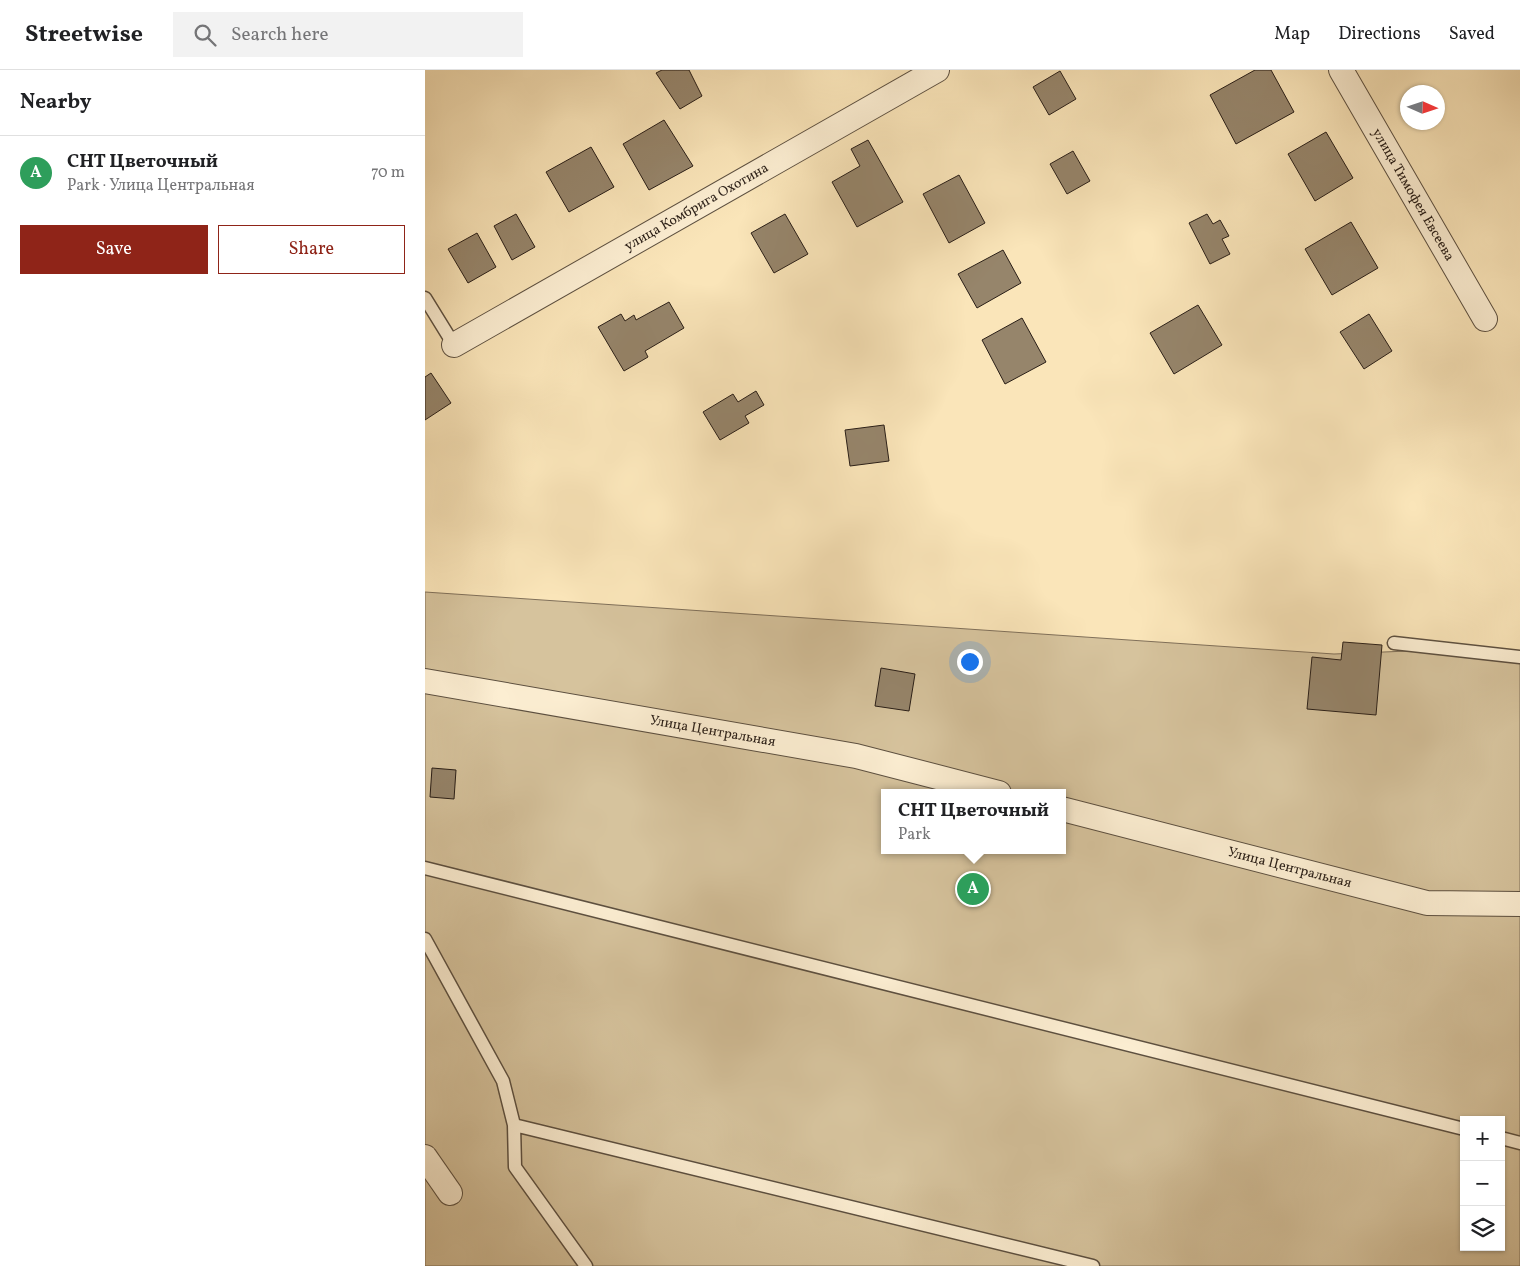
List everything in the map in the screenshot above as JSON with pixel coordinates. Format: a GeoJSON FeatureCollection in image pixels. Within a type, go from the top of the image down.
{"type":"FeatureCollection","features":[{"type":"Feature","properties":{"kind":"street","name":"улица Тимофея Евсеева"},"geometry":{"type":"LineString","coordinates":[[1341,70],[1485,319]]}},
{"type":"Feature","properties":{"kind":"street","name":"улица Комбрига Охотина"},"geometry":{"type":"LineString","coordinates":[[454,345],[928,72]]}},
{"type":"Feature","properties":{"kind":"street","name":"Улица Центральная"},"geometry":{"type":"LineString","coordinates":[[425,681],[856,756],[984,789]]}},
{"type":"Feature","properties":{"kind":"street","name":"Улица Центральная"},"geometry":{"type":"LineString","coordinates":[[1066,810],[1427,903],[1520,904]]}},
{"type":"Feature","properties":{"kind":"street"},"geometry":{"type":"LineString","coordinates":[[425,1157],[450,1193]]}},
{"type":"Feature","properties":{"kind":"lane"},"geometry":{"type":"LineString","coordinates":[[425,298],[454,345]]}},
{"type":"Feature","properties":{"kind":"lane"},"geometry":{"type":"LineString","coordinates":[[1394,643],[1520,657]]}},
{"type":"Feature","properties":{"kind":"lane"},"geometry":{"type":"LineString","coordinates":[[425,868],[1460,1128]]}},
{"type":"Feature","properties":{"kind":"lane"},"geometry":{"type":"LineString","coordinates":[[425,939],[503,1081],[514,1125],[515,1167],[586,1266]]}},
{"type":"Feature","properties":{"kind":"lane"},"geometry":{"type":"LineString","coordinates":[[514,1125],[1093,1266]]}},
{"type":"Feature","properties":{"kind":"lane"},"geometry":{"type":"LineString","coordinates":[[1505,1139],[1520,1143]]}},
{"type":"Feature","properties":{"kind":"shaded area"},"geometry":{"type":"Polygon","coordinates":[[[425,592],[1334,654],[1483,648],[1520,657],[1520,1266],[425,1266],[425,592]]]}},
{"type":"Feature","properties":{"kind":"building"},"geometry":{"type":"Polygon","coordinates":[[[662,70],[689,70],[702,96],[680,109],[656,73],[662,70]]]}},
{"type":"Feature","properties":{"kind":"building"},"geometry":{"type":"Polygon","coordinates":[[[1255,70],[1271,70],[1294,112],[1236,144],[1210,95],[1255,70]]]}},
{"type":"Feature","properties":{"kind":"building"},"geometry":{"type":"Polygon","coordinates":[[[1060,71],[1076,99],[1049,115],[1033,87],[1060,71]]]}},
{"type":"Feature","properties":{"kind":"building"},"geometry":{"type":"Polygon","coordinates":[[[664,120],[693,166],[649,190],[623,144],[664,120]]]}},
{"type":"Feature","properties":{"kind":"building"},"geometry":{"type":"Polygon","coordinates":[[[1326,132],[1353,178],[1315,201],[1288,154],[1326,132]]]}},
{"type":"Feature","properties":{"kind":"building"},"geometry":{"type":"Polygon","coordinates":[[[868,140],[903,202],[857,227],[832,182],[860,166],[851,149],[868,140]]]}},
{"type":"Feature","properties":{"kind":"building"},"geometry":{"type":"Polygon","coordinates":[[[591,147],[614,187],[569,212],[546,172],[591,147]]]}},
{"type":"Feature","properties":{"kind":"building"},"geometry":{"type":"Polygon","coordinates":[[[1073,151],[1090,181],[1067,194],[1050,164],[1073,151]]]}},
{"type":"Feature","properties":{"kind":"building"},"geometry":{"type":"Polygon","coordinates":[[[959,175],[985,223],[949,243],[923,194],[959,175]]]}},
{"type":"Feature","properties":{"kind":"building"},"geometry":{"type":"Polygon","coordinates":[[[516,214],[535,247],[512,260],[494,226],[516,214]]]}},
{"type":"Feature","properties":{"kind":"building"},"geometry":{"type":"Polygon","coordinates":[[[785,214],[808,254],[774,273],[751,233],[785,214]]]}},
{"type":"Feature","properties":{"kind":"building"},"geometry":{"type":"Polygon","coordinates":[[[1207,214],[1213,224],[1220,220],[1229,236],[1222,239],[1230,254],[1210,264],[1189,223],[1207,214]]]}},
{"type":"Feature","properties":{"kind":"building"},"geometry":{"type":"Polygon","coordinates":[[[1351,222],[1378,268],[1332,295],[1305,249],[1351,222]]]}},
{"type":"Feature","properties":{"kind":"building"},"geometry":{"type":"Polygon","coordinates":[[[477,233],[496,267],[468,283],[448,249],[477,233]]]}},
{"type":"Feature","properties":{"kind":"building"},"geometry":{"type":"Polygon","coordinates":[[[1003,250],[1021,283],[977,308],[958,274],[1003,250]]]}},
{"type":"Feature","properties":{"kind":"building"},"geometry":{"type":"Polygon","coordinates":[[[669,302],[684,328],[645,351],[648,357],[624,371],[598,327],[621,314],[625,321],[634,315],[636,320],[669,302]]]}},
{"type":"Feature","properties":{"kind":"building"},"geometry":{"type":"Polygon","coordinates":[[[1198,305],[1222,345],[1174,374],[1150,333],[1198,305]]]}},
{"type":"Feature","properties":{"kind":"building"},"geometry":{"type":"Polygon","coordinates":[[[1369,314],[1392,351],[1364,369],[1340,332],[1369,314]]]}},
{"type":"Feature","properties":{"kind":"building"},"geometry":{"type":"Polygon","coordinates":[[[1022,318],[1046,362],[1005,384],[982,340],[1022,318]]]}},
{"type":"Feature","properties":{"kind":"building"},"geometry":{"type":"Polygon","coordinates":[[[431,373],[451,403],[425,420],[425,377],[431,373]]]}},
{"type":"Feature","properties":{"kind":"building"},"geometry":{"type":"Polygon","coordinates":[[[756,391],[764,405],[745,416],[749,423],[720,440],[703,412],[733,394],[738,402],[756,391]]]}},
{"type":"Feature","properties":{"kind":"building"},"geometry":{"type":"Polygon","coordinates":[[[884,425],[889,461],[850,466],[845,430],[884,425]]]}},
{"type":"Feature","properties":{"kind":"building"},"geometry":{"type":"Polygon","coordinates":[[[1343,642],[1382,645],[1376,715],[1307,709],[1312,657],[1341,660],[1343,642]]]}},
{"type":"Feature","properties":{"kind":"building"},"geometry":{"type":"Polygon","coordinates":[[[881,668],[915,674],[909,711],[875,706],[881,668]]]}},
{"type":"Feature","properties":{"kind":"building"},"geometry":{"type":"Polygon","coordinates":[[[432,768],[456,770],[454,799],[430,797],[432,768]]]}},
{"type":"Feature","properties":{"kind":"place","name":"СНТ Цветочный"},"geometry":{"type":"Point","coordinates":[973,889]}}]}
